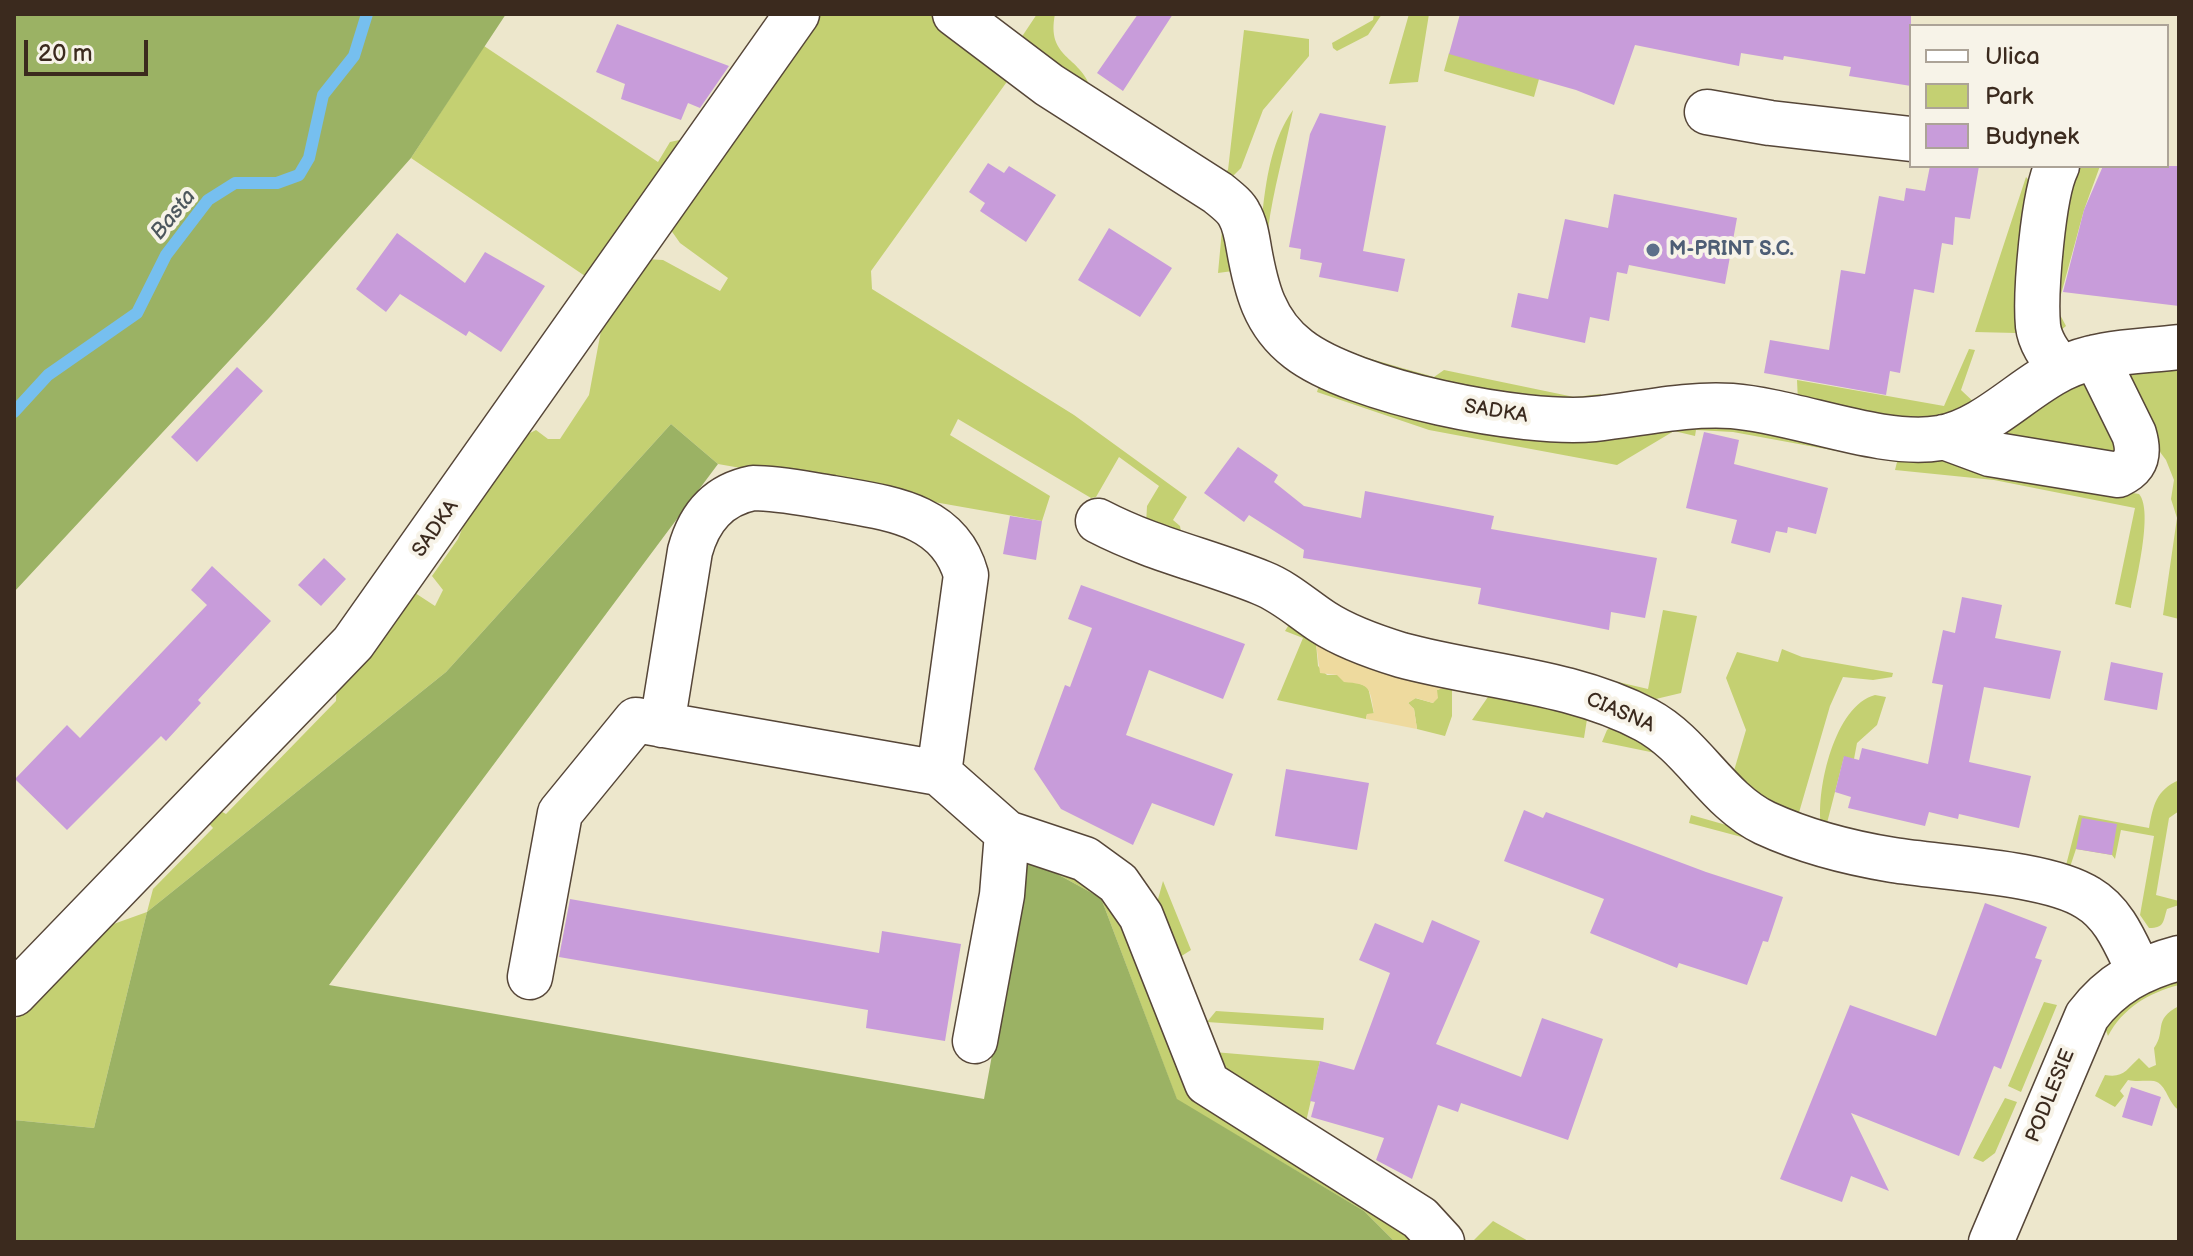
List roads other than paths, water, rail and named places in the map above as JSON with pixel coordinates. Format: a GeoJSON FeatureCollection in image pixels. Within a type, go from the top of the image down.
{"type":"FeatureCollection","features":[{"type":"Feature","properties":{"kind":"street","name":"SADKA"},"geometry":{"type":"LineString","coordinates":[[14,994],[353,643],[797,14]]}},
{"type":"Feature","properties":{"kind":"street","name":"SADKA"},"geometry":{"type":"LineString","coordinates":[[955,14],[1049,85],[1218,193],[1239,212],[1257,290],[1272,322],[1299,350],[1329,365],[1417,396],[1543,419],[1593,419],[1688,405],[1730,406],[1772,410],[1918,440],[1944,437],[1978,421],[2079,363],[2179,347]]}},
{"type":"Feature","properties":{"kind":"street"},"geometry":{"type":"LineString","coordinates":[[1707,112],[1770,123],[1909,139]]}},
{"type":"Feature","properties":{"kind":"street"},"geometry":{"type":"LineString","coordinates":[[1944,437],[1990,454],[2118,475],[2135,463],[2138,448],[2134,434],[2079,363],[2046,348],[2038,327],[2039,275],[2050,168]]}},
{"type":"Feature","properties":{"kind":"street"},"geometry":{"type":"LineString","coordinates":[[662,725],[690,551],[694,536],[711,507],[740,490],[753,488],[883,507],[915,517],[942,533],[954,546],[966,575],[939,773]]}},
{"type":"Feature","properties":{"kind":"street","name":"CIASNA"},"geometry":{"type":"LineString","coordinates":[[1098,521],[1144,545],[1263,584],[1323,623],[1363,642],[1402,655],[1556,689],[1608,704],[1647,721],[1674,740],[1727,795],[1764,822],[1859,854],[2013,876],[2074,891],[2108,914],[2159,965]]}},
{"type":"Feature","properties":{"kind":"street"},"geometry":{"type":"LineString","coordinates":[[530,977],[560,813],[636,720],[939,773],[1007,833],[1085,859],[1118,883],[1141,916],[1207,1083],[1420,1218],[1442,1242]]}},
{"type":"Feature","properties":{"kind":"street"},"geometry":{"type":"LineString","coordinates":[[975,1041],[1002,895],[1007,833]]}},
{"type":"Feature","properties":{"kind":"street","name":"PODLESIE"},"geometry":{"type":"LineString","coordinates":[[1991,1242],[2075,1038],[2101,998],[2159,965]]}},
{"type":"Feature","properties":{"kind":"waterway","name":"Basta"},"geometry":{"type":"LineString","coordinates":[[14,412],[48,375],[137,313],[166,255],[208,200],[235,183],[277,183],[299,175],[309,158],[323,95],[354,56],[367,14]]}},
{"type":"Feature","properties":{"kind":"place","name":"M-PRINT S.C."},"geometry":{"type":"Point","coordinates":[1653,250]}}]}
